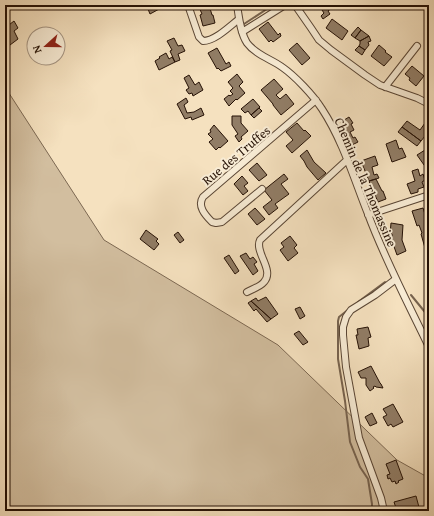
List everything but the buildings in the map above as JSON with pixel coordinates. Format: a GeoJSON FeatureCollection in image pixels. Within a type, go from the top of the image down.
{"type":"FeatureCollection","features":[{"type":"Feature","properties":{"kind":"street"},"geometry":{"type":"LineString","coordinates":[[188,5],[200,37],[204,41],[214,38],[239,19]]}},
{"type":"Feature","properties":{"kind":"street","name":"Chemin de la Thomassine"},"geometry":{"type":"LineString","coordinates":[[237,5],[242,32],[252,48],[288,72],[316,100],[332,126],[348,160],[368,215],[429,347]]}},
{"type":"Feature","properties":{"kind":"street"},"geometry":{"type":"LineString","coordinates":[[242,32],[286,5]]}},
{"type":"Feature","properties":{"kind":"street"},"geometry":{"type":"LineString","coordinates":[[295,5],[316,36],[326,46],[373,81],[429,104]]}},
{"type":"Feature","properties":{"kind":"street"},"geometry":{"type":"LineString","coordinates":[[385,86],[417,46]]}},
{"type":"Feature","properties":{"kind":"street","name":"Rue des Truffes"},"geometry":{"type":"LineString","coordinates":[[262,189],[219,223],[212,222],[203,211],[200,202],[203,197],[316,100]]}},
{"type":"Feature","properties":{"kind":"street"},"geometry":{"type":"LineString","coordinates":[[247,292],[266,280],[267,269],[258,245],[260,240],[348,160]]}},
{"type":"Feature","properties":{"kind":"street"},"geometry":{"type":"LineString","coordinates":[[368,215],[429,195]]}},
{"type":"Feature","properties":{"kind":"street"},"geometry":{"type":"LineString","coordinates":[[384,511],[381,498],[359,438],[346,367],[343,327],[346,316],[351,310],[375,295],[396,278]]}},
{"type":"Feature","properties":{"kind":"shaded area"},"geometry":{"type":"Polygon","coordinates":[[[5,87],[104,240],[278,345],[397,460],[429,478],[429,511],[5,511],[5,87]]]}},
{"type":"Feature","properties":{"kind":"waterway"},"geometry":{"type":"LineString","coordinates":[[244,24],[273,5]]}},
{"type":"Feature","properties":{"kind":"waterway"},"geometry":{"type":"LineString","coordinates":[[358,302],[385,282]]}},
{"type":"Feature","properties":{"kind":"waterway"},"geometry":{"type":"LineString","coordinates":[[411,295],[429,317]]}},
{"type":"Feature","properties":{"kind":"waterway"},"geometry":{"type":"LineString","coordinates":[[349,309],[339,317],[338,321],[338,359],[350,442],[360,467],[368,479],[372,511]]}}]}
